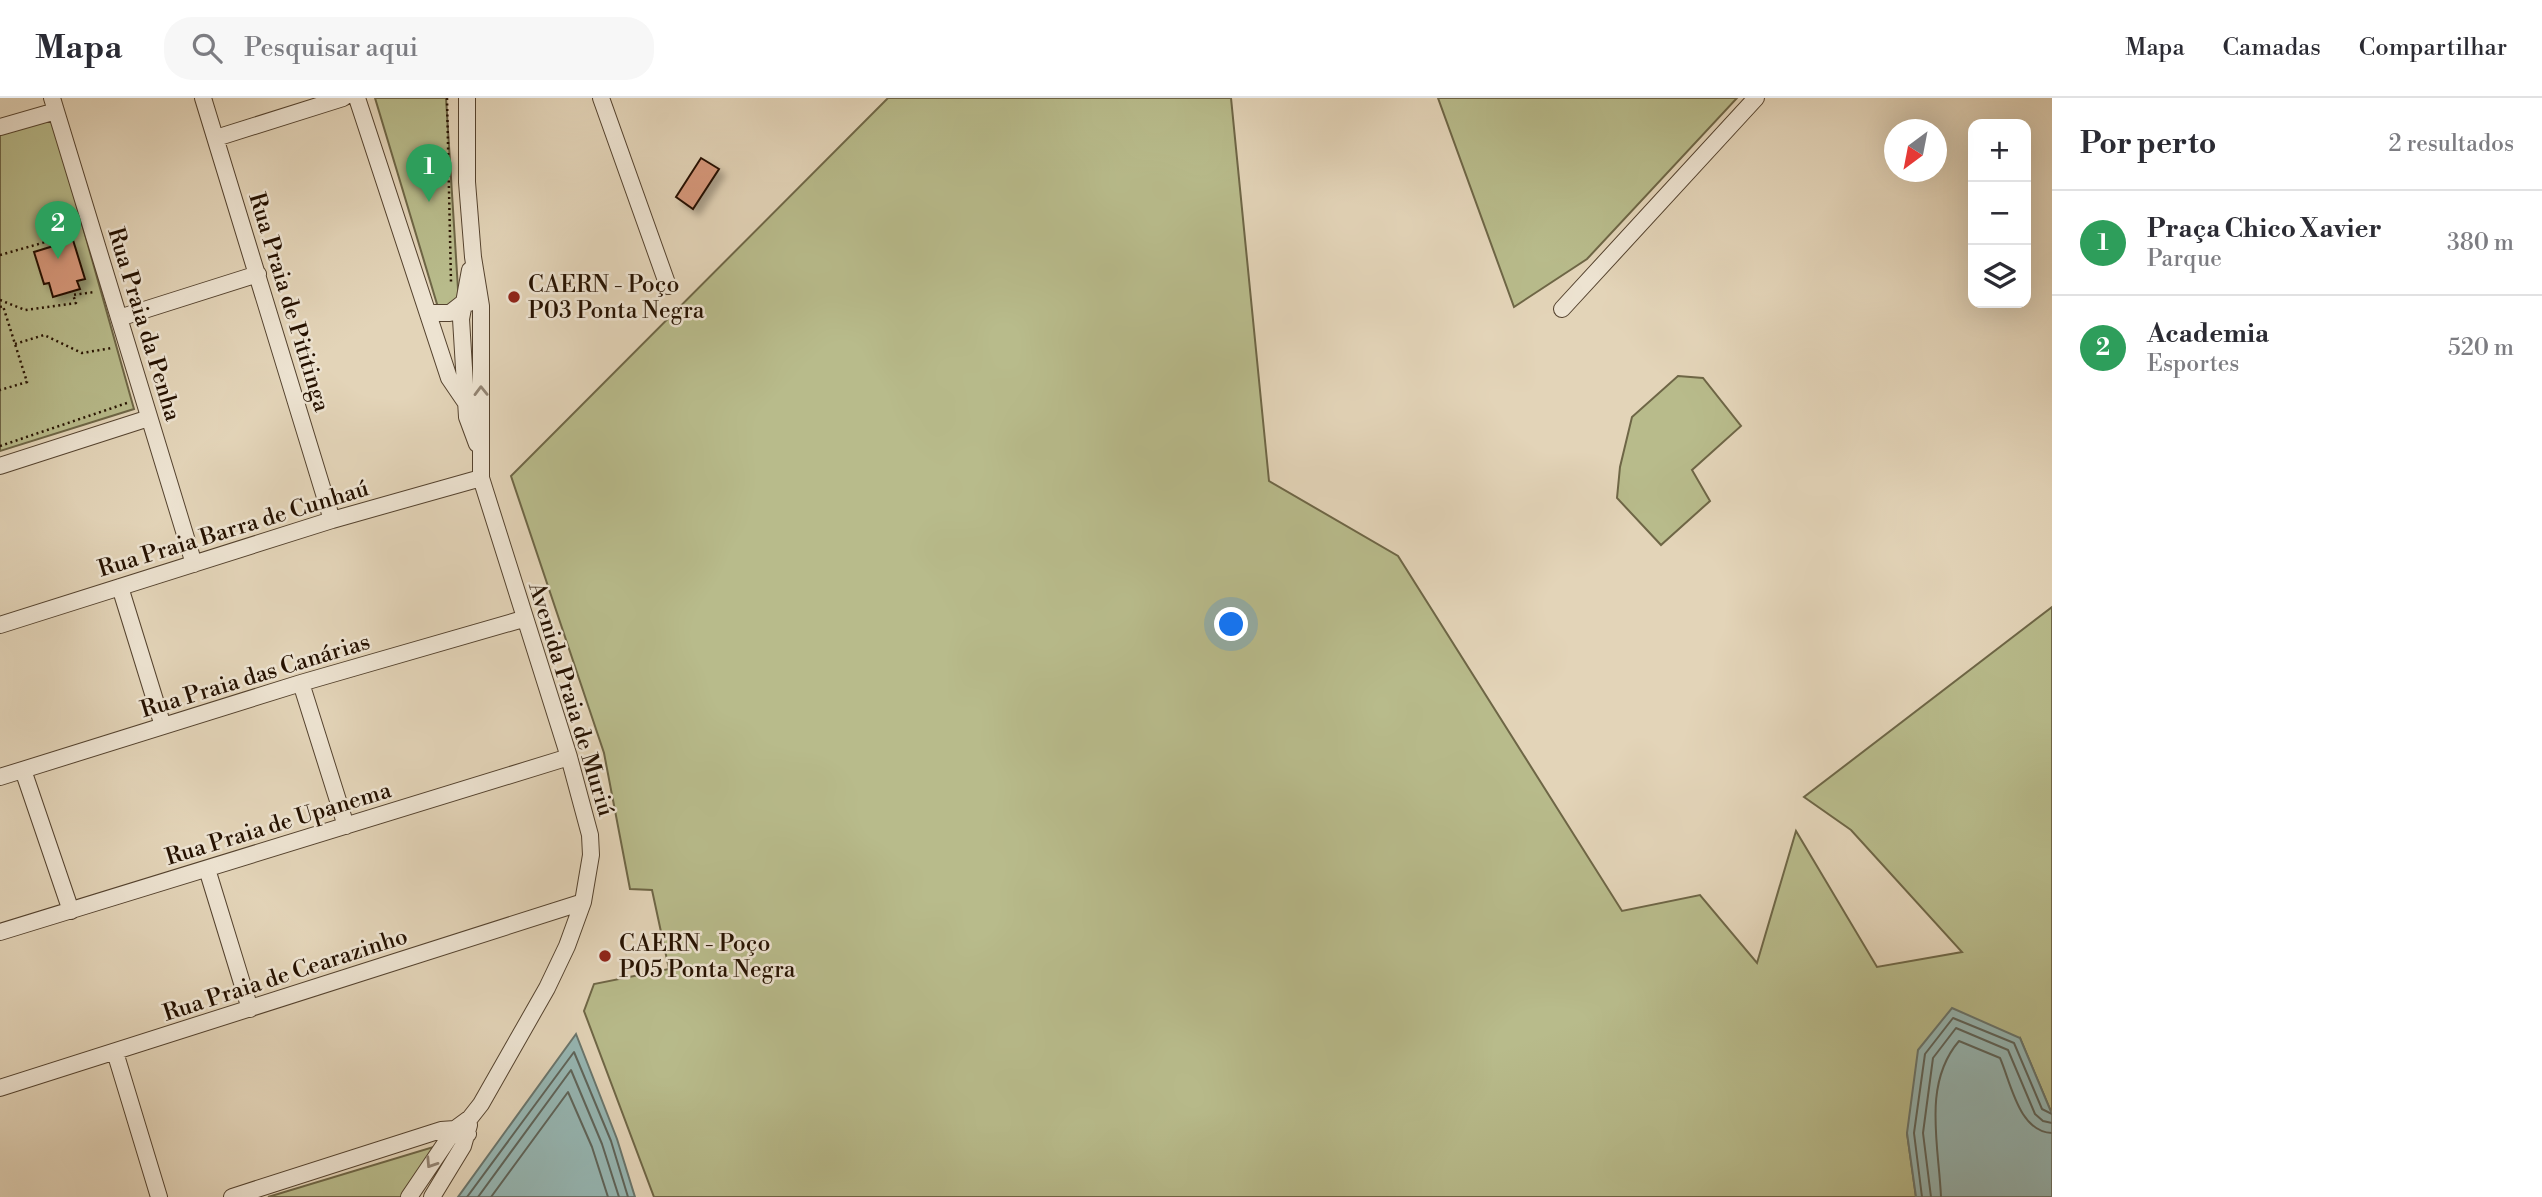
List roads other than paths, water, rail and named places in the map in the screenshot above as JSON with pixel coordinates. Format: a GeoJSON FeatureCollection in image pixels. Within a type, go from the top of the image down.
{"type":"FeatureCollection","features":[{"type":"Feature","properties":{"kind":"street","name":"Rua Praia de Pititinga"},"geometry":{"type":"LineString","coordinates":[[203,98],[332,520]]}},
{"type":"Feature","properties":{"kind":"street"},"geometry":{"type":"LineString","coordinates":[[216,138],[343,98]]}},
{"type":"Feature","properties":{"kind":"street"},"geometry":{"type":"LineString","coordinates":[[357,98],[437,332],[449,378],[466,403]]}},
{"type":"Feature","properties":{"kind":"street"},"geometry":{"type":"LineString","coordinates":[[467,98],[467,182],[473,257],[481,306],[482,459]]}},
{"type":"Feature","properties":{"kind":"street"},"geometry":{"type":"LineString","coordinates":[[601,98],[668,286]]}},
{"type":"Feature","properties":{"kind":"street"},"geometry":{"type":"LineString","coordinates":[[1562,309],[1756,98]]}},
{"type":"Feature","properties":{"kind":"street"},"geometry":{"type":"LineString","coordinates":[[0,127],[54,105]]}},
{"type":"Feature","properties":{"kind":"street","name":"Rua Praia da Penha"},"geometry":{"type":"LineString","coordinates":[[54,105],[194,564]]}},
{"type":"Feature","properties":{"kind":"street"},"geometry":{"type":"LineString","coordinates":[[473,257],[464,302],[462,337],[467,417],[482,459]]}},
{"type":"Feature","properties":{"kind":"street"},"geometry":{"type":"LineString","coordinates":[[119,317],[258,274]]}},
{"type":"Feature","properties":{"kind":"street"},"geometry":{"type":"LineString","coordinates":[[430,313],[450,313],[464,302]]}},
{"type":"Feature","properties":{"kind":"street"},"geometry":{"type":"LineString","coordinates":[[464,302],[481,306]]}},
{"type":"Feature","properties":{"kind":"street"},"geometry":{"type":"LineString","coordinates":[[437,332],[481,338]]}},
{"type":"Feature","properties":{"kind":"street"},"geometry":{"type":"LineString","coordinates":[[0,466],[149,418]]}},
{"type":"Feature","properties":{"kind":"street","name":"Avenida Praia de Muriú"},"geometry":{"type":"LineString","coordinates":[[409,1197],[481,1104],[547,988],[583,902],[592,855],[590,835],[569,757],[523,619],[481,478],[482,459]]}},
{"type":"Feature","properties":{"kind":"street","name":"Rua Praia Barra de Cunhaú"},"geometry":{"type":"LineString","coordinates":[[0,625],[332,520],[481,478]]}},
{"type":"Feature","properties":{"kind":"street"},"geometry":{"type":"LineString","coordinates":[[120,587],[163,726]]}},
{"type":"Feature","properties":{"kind":"street","name":"Rua Praia das Canárias"},"geometry":{"type":"LineString","coordinates":[[0,777],[301,683],[523,619]]}},
{"type":"Feature","properties":{"kind":"street"},"geometry":{"type":"LineString","coordinates":[[301,683],[346,826]]}},
{"type":"Feature","properties":{"kind":"street","name":"Rua Praia de Upanema"},"geometry":{"type":"LineString","coordinates":[[0,932],[569,757]]}},
{"type":"Feature","properties":{"kind":"street"},"geometry":{"type":"LineString","coordinates":[[23,770],[71,911]]}},
{"type":"Feature","properties":{"kind":"street"},"geometry":{"type":"LineString","coordinates":[[207,869],[250,1009]]}},
{"type":"Feature","properties":{"kind":"street","name":"Rua Praia de Cearazinho"},"geometry":{"type":"LineString","coordinates":[[0,1088],[583,902]]}},
{"type":"Feature","properties":{"kind":"street"},"geometry":{"type":"LineString","coordinates":[[114,1052],[159,1197]]}},
{"type":"Feature","properties":{"kind":"street"},"geometry":{"type":"LineString","coordinates":[[232,1197],[441,1130],[464,1127]]}},
{"type":"Feature","properties":{"kind":"street","name":"Avenida Praia de Muriú"},"geometry":{"type":"LineString","coordinates":[[432,1197],[464,1127]]}},
{"type":"Feature","properties":{"kind":"water"},"geometry":{"type":"Polygon","coordinates":[[[1952,1008],[2020,1038],[2052,1114],[2052,1197],[1916,1197],[1907,1133],[1918,1050],[1952,1008]]]}},
{"type":"Feature","properties":{"kind":"water"},"geometry":{"type":"Polygon","coordinates":[[[576,1034],[617,1139],[635,1197],[458,1197],[576,1034]]]}},
{"type":"Feature","properties":{"kind":"place","name":"Praça Chico Xavier"},"geometry":{"type":"Point","coordinates":[429,202]}},
{"type":"Feature","properties":{"kind":"place","name":"Academia"},"geometry":{"type":"Point","coordinates":[58,259]}},
{"type":"Feature","properties":{"kind":"place","name":"CAERN - Poço P03 Ponta Negra"},"geometry":{"type":"Point","coordinates":[514,297]}},
{"type":"Feature","properties":{"kind":"place","name":"CAERN - Poço P05 Ponta Negra"},"geometry":{"type":"Point","coordinates":[605,956]}}]}
